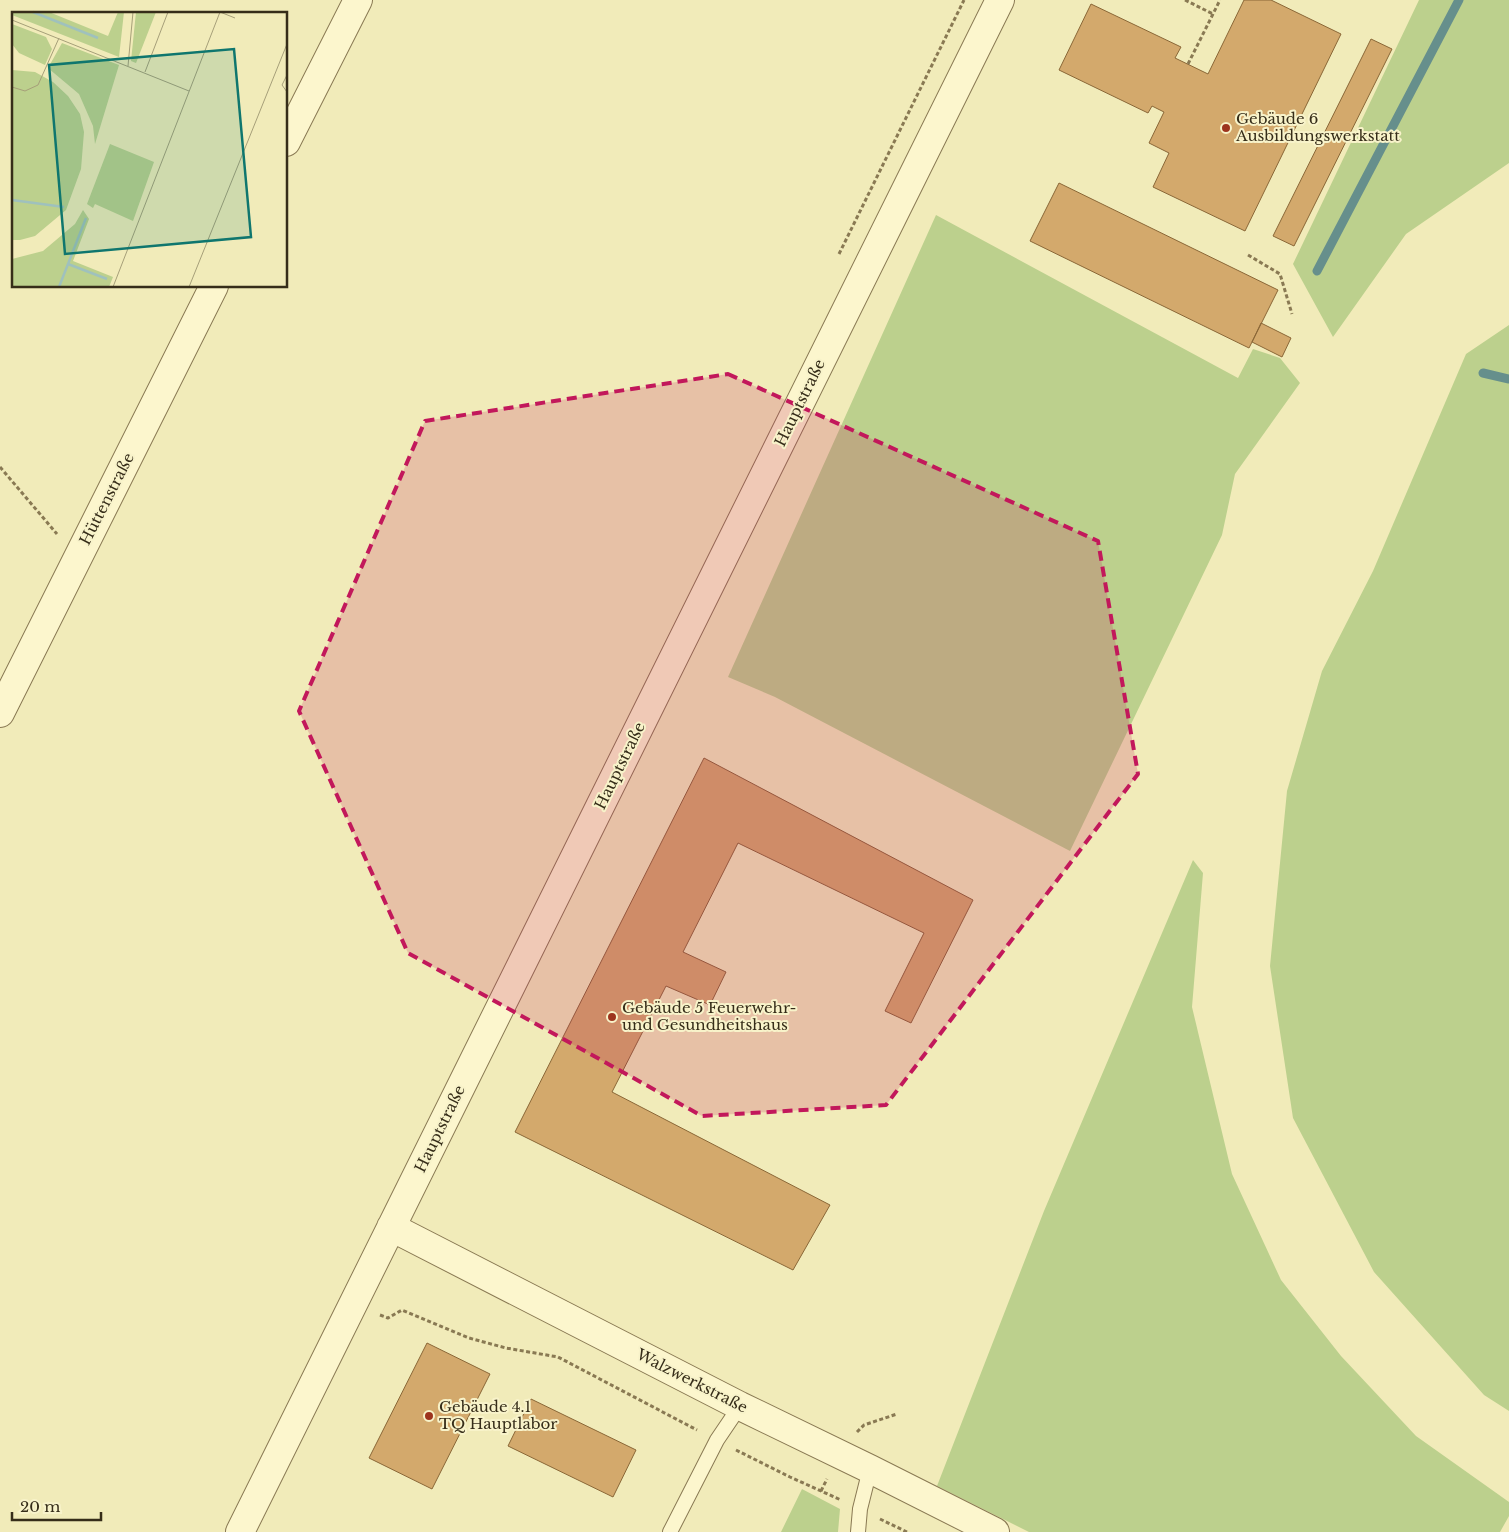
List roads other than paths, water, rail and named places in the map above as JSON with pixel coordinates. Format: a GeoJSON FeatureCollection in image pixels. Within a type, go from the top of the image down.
{"type":"FeatureCollection","features":[{"type":"Feature","properties":{"kind":"street"},"geometry":{"type":"LineString","coordinates":[[288,138],[358,0]]}},
{"type":"Feature","properties":{"kind":"street","name":"Hauptstraße"},"geometry":{"type":"LineString","coordinates":[[240,1532],[1000,0]]}},
{"type":"Feature","properties":{"kind":"street","name":"Hüttenstraße"},"geometry":{"type":"LineString","coordinates":[[0,713],[213,288]]}},
{"type":"Feature","properties":{"kind":"street","name":"Walzwerkstraße"},"geometry":{"type":"LineString","coordinates":[[391,1227],[740,1406],[995,1532]]}},
{"type":"Feature","properties":{"kind":"lane"},"geometry":{"type":"LineString","coordinates":[[670,1532],[717,1440],[740,1406]]}},
{"type":"Feature","properties":{"kind":"lane"},"geometry":{"type":"LineString","coordinates":[[858,1532],[860,1509],[870,1469]]}},
{"type":"Feature","properties":{"kind":"waterway"},"geometry":{"type":"LineString","coordinates":[[1317,271],[1459,0]]}},
{"type":"Feature","properties":{"kind":"waterway"},"geometry":{"type":"LineString","coordinates":[[1483,373],[1509,379]]}},
{"type":"Feature","properties":{"kind":"place","name":"Gebäude 6 Ausbildungswerkstatt"},"geometry":{"type":"Point","coordinates":[1226,128]}},
{"type":"Feature","properties":{"kind":"place","name":"Gebäude 5 Feuerwehr- und Gesundheitshaus"},"geometry":{"type":"Point","coordinates":[612,1017]}},
{"type":"Feature","properties":{"kind":"place","name":"Gebäude 4.1 TQ Hauptlabor"},"geometry":{"type":"Point","coordinates":[429,1416]}}]}
